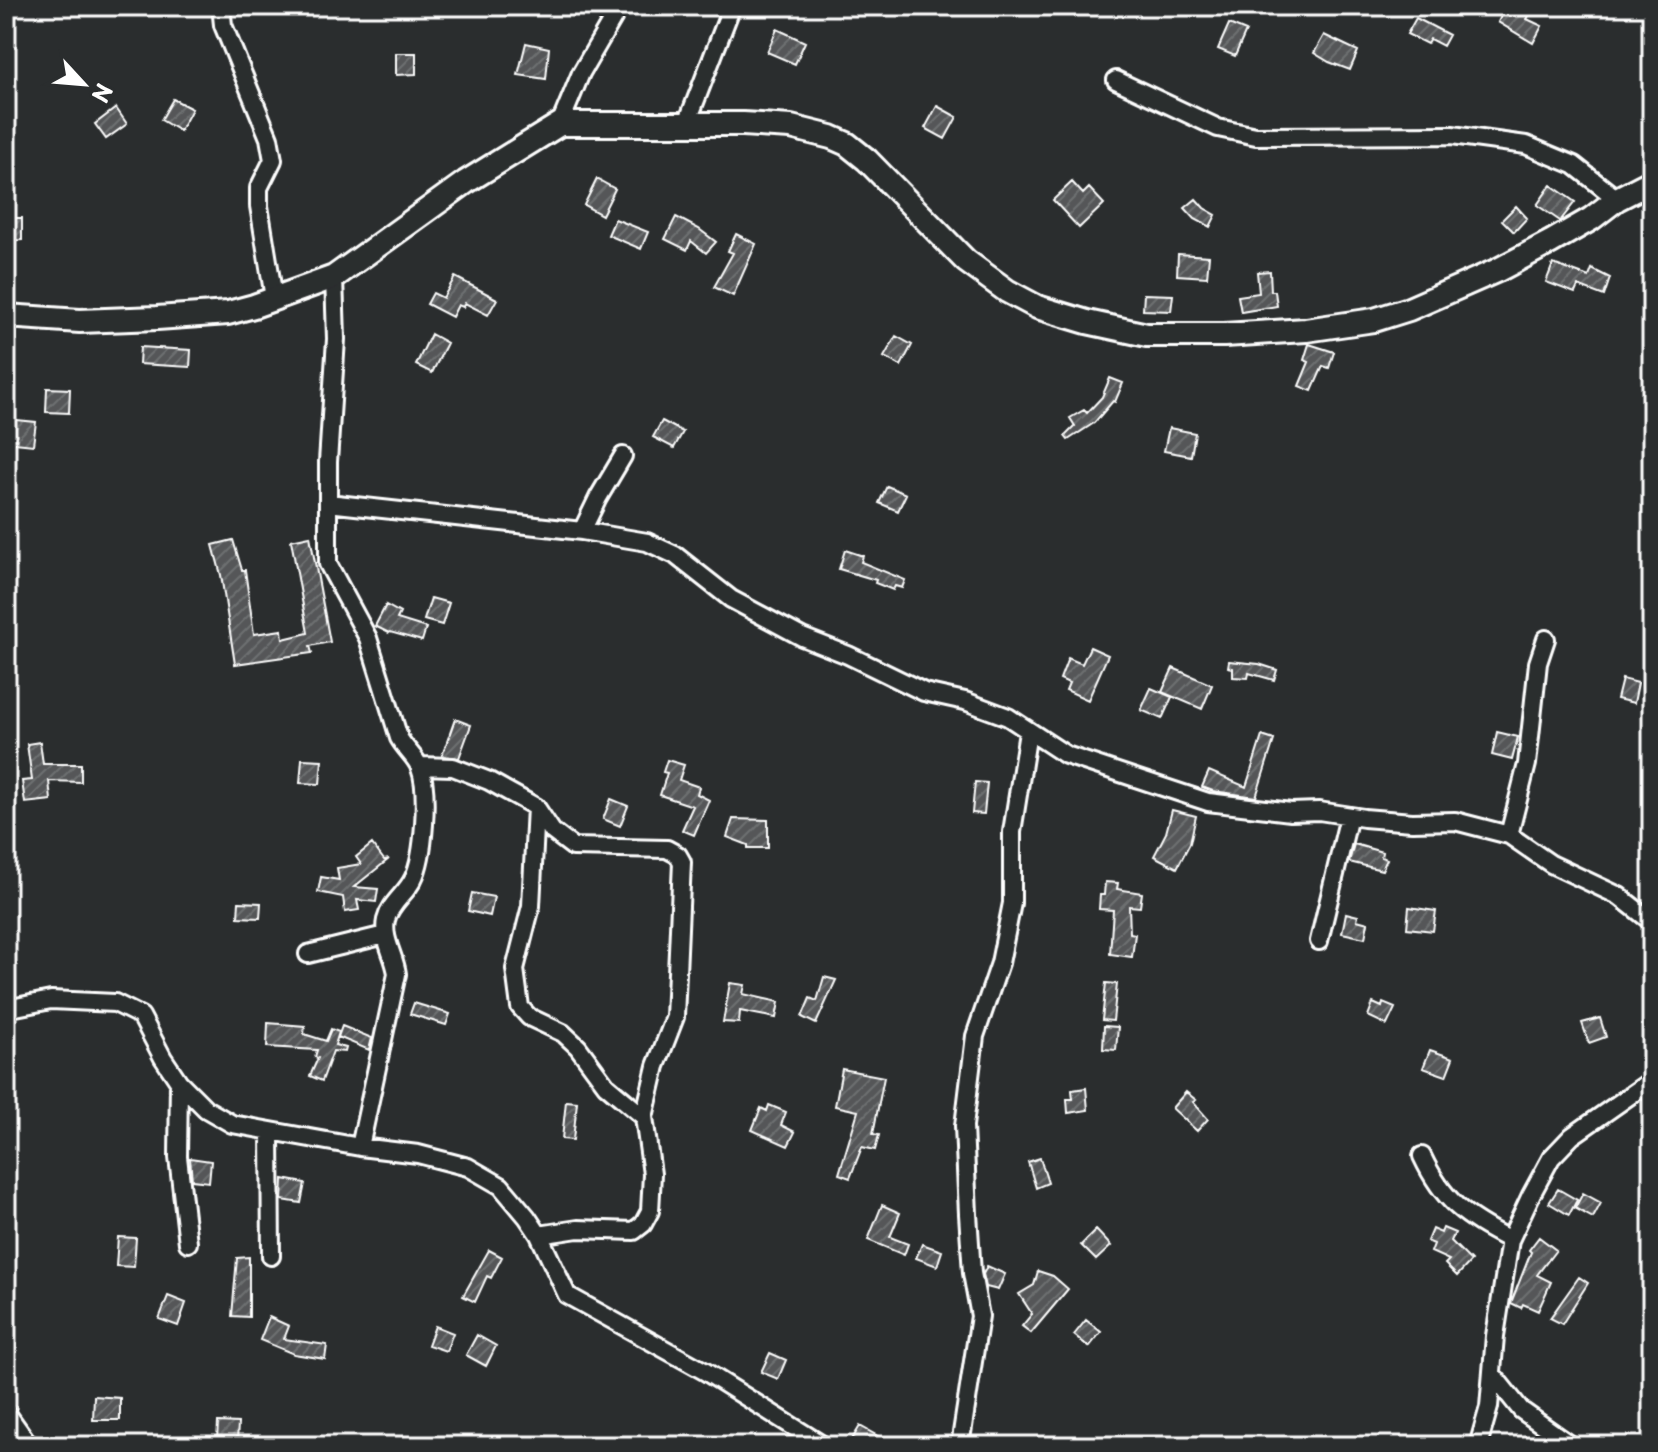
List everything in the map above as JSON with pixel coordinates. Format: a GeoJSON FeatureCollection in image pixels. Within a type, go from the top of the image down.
{"type":"FeatureCollection","features":[{"type":"Feature","properties":{"kind":"street"},"geometry":{"type":"LineString","coordinates":[[221,6],[223,25],[269,138],[273,160],[259,188],[259,206],[274,298]]}},
{"type":"Feature","properties":{"kind":"street"},"geometry":{"type":"LineString","coordinates":[[560,124],[581,73],[620,6]]}},
{"type":"Feature","properties":{"kind":"street"},"geometry":{"type":"LineString","coordinates":[[687,123],[732,6]]}},
{"type":"Feature","properties":{"kind":"street"},"geometry":{"type":"LineString","coordinates":[[1116,80],[1218,128],[1256,136],[1452,135],[1526,145],[1574,165],[1617,199]]}},
{"type":"Feature","properties":{"kind":"street"},"geometry":{"type":"LineString","coordinates":[[6,316],[80,321],[157,318],[228,313],[274,298],[334,277],[466,182],[560,124],[687,123],[791,127],[831,137],[847,144],[867,160],[966,261],[1007,291],[1037,307],[1147,335],[1278,332],[1374,320],[1439,298],[1498,270],[1652,181]]}},
{"type":"Feature","properties":{"kind":"street"},"geometry":{"type":"LineString","coordinates":[[334,277],[336,339],[328,462],[328,564],[368,638],[399,738],[420,766],[425,816],[414,879],[390,909],[386,919],[385,935],[397,974],[360,1147]]}},
{"type":"Feature","properties":{"kind":"street"},"geometry":{"type":"LineString","coordinates":[[582,531],[623,456]]}},
{"type":"Feature","properties":{"kind":"street"},"geometry":{"type":"LineString","coordinates":[[328,503],[582,531],[647,542],[675,555],[731,599],[802,637],[848,655],[924,692],[965,701],[1008,717],[1066,755],[1208,802],[1412,822],[1455,821],[1509,835],[1551,864],[1619,896],[1652,922]]}},
{"type":"Feature","properties":{"kind":"street"},"geometry":{"type":"LineString","coordinates":[[1509,835],[1527,764],[1538,663],[1546,639]]}},
{"type":"Feature","properties":{"kind":"street"},"geometry":{"type":"LineString","coordinates":[[960,1446],[980,1316],[972,1273],[964,1126],[975,1036],[1000,963],[1012,903],[1012,832],[1028,732]]}},
{"type":"Feature","properties":{"kind":"street"},"geometry":{"type":"LineString","coordinates":[[420,766],[453,767],[489,781],[536,807],[552,831],[573,847],[667,849],[678,855],[682,862],[675,1017],[656,1066],[644,1117],[652,1174],[650,1211],[643,1224],[634,1231],[578,1229],[539,1235]]}},
{"type":"Feature","properties":{"kind":"street"},"geometry":{"type":"LineString","coordinates":[[536,807],[531,906],[515,969],[520,1007],[529,1017],[563,1033],[578,1047],[606,1085],[644,1117]]}},
{"type":"Feature","properties":{"kind":"street"},"geometry":{"type":"LineString","coordinates":[[1319,941],[1349,816]]}},
{"type":"Feature","properties":{"kind":"street"},"geometry":{"type":"LineString","coordinates":[[308,954],[385,935]]}},
{"type":"Feature","properties":{"kind":"street"},"geometry":{"type":"LineString","coordinates":[[6,1009],[51,1000],[93,1000],[130,1009],[141,1016],[179,1082],[206,1109],[232,1124],[418,1154],[468,1167],[501,1186],[539,1235],[567,1295],[706,1372],[806,1442],[824,1446]]}},
{"type":"Feature","properties":{"kind":"street"},"geometry":{"type":"LineString","coordinates":[[1478,1446],[1489,1407],[1495,1336],[1510,1240],[1551,1158],[1572,1136],[1652,1080]]}},
{"type":"Feature","properties":{"kind":"street"},"geometry":{"type":"LineString","coordinates":[[179,1082],[178,1157],[188,1243]]}},
{"type":"Feature","properties":{"kind":"street"},"geometry":{"type":"LineString","coordinates":[[270,1131],[271,1256]]}},
{"type":"Feature","properties":{"kind":"street"},"geometry":{"type":"LineString","coordinates":[[1422,1156],[1433,1180],[1452,1204],[1510,1240]]}},
{"type":"Feature","properties":{"kind":"street"},"geometry":{"type":"LineString","coordinates":[[1493,1375],[1521,1410],[1572,1446]]}},
{"type":"Feature","properties":{"kind":"street"},"geometry":{"type":"LineString","coordinates":[[6,1412],[30,1446]]}},
{"type":"Feature","properties":{"kind":"building"},"geometry":{"type":"Polygon","coordinates":[[[1506,6],[1530,14],[1527,19],[1542,26],[1533,43],[1498,22],[1506,6]]]}},
{"type":"Feature","properties":{"kind":"building"},"geometry":{"type":"Polygon","coordinates":[[[1416,18],[1449,35],[1443,46],[1430,39],[1427,44],[1407,34],[1416,18]]]}},
{"type":"Feature","properties":{"kind":"building"},"geometry":{"type":"Polygon","coordinates":[[[1229,24],[1246,31],[1235,56],[1218,49],[1229,24]]]}},
{"type":"Feature","properties":{"kind":"building"},"geometry":{"type":"Polygon","coordinates":[[[777,29],[805,42],[795,64],[767,52],[777,29]]]}},
{"type":"Feature","properties":{"kind":"building"},"geometry":{"type":"Polygon","coordinates":[[[1324,35],[1358,51],[1350,70],[1314,53],[1324,35]]]}},
{"type":"Feature","properties":{"kind":"building"},"geometry":{"type":"Polygon","coordinates":[[[526,43],[549,48],[546,79],[518,75],[526,43]]]}},
{"type":"Feature","properties":{"kind":"building"},"geometry":{"type":"Polygon","coordinates":[[[396,53],[416,53],[416,74],[396,75],[396,53]]]}},
{"type":"Feature","properties":{"kind":"building"},"geometry":{"type":"Polygon","coordinates":[[[173,99],[192,109],[180,131],[161,120],[173,99]]]}},
{"type":"Feature","properties":{"kind":"building"},"geometry":{"type":"Polygon","coordinates":[[[937,106],[957,117],[945,139],[925,128],[937,106]]]}},
{"type":"Feature","properties":{"kind":"building"},"geometry":{"type":"Polygon","coordinates":[[[116,108],[127,124],[106,139],[95,124],[116,108]]]}},
{"type":"Feature","properties":{"kind":"building"},"geometry":{"type":"Polygon","coordinates":[[[597,179],[615,189],[602,215],[584,205],[597,179]]]}},
{"type":"Feature","properties":{"kind":"building"},"geometry":{"type":"Polygon","coordinates":[[[1072,182],[1083,194],[1089,188],[1104,204],[1079,228],[1053,200],[1072,182]]]}},
{"type":"Feature","properties":{"kind":"building"},"geometry":{"type":"Polygon","coordinates":[[[1551,185],[1575,202],[1560,221],[1537,205],[1551,185]]]}},
{"type":"Feature","properties":{"kind":"building"},"geometry":{"type":"Polygon","coordinates":[[[1196,199],[1216,215],[1210,227],[1195,219],[1185,208],[1196,199]]]}},
{"type":"Feature","properties":{"kind":"building"},"geometry":{"type":"Polygon","coordinates":[[[1516,206],[1527,218],[1514,232],[1502,220],[1516,206]]]}},
{"type":"Feature","properties":{"kind":"building"},"geometry":{"type":"Polygon","coordinates":[[[676,217],[716,242],[706,253],[691,241],[687,250],[665,239],[676,217]]]}},
{"type":"Feature","properties":{"kind":"building"},"geometry":{"type":"Polygon","coordinates":[[[6,218],[22,218],[22,240],[6,241],[6,218]]]}},
{"type":"Feature","properties":{"kind":"building"},"geometry":{"type":"Polygon","coordinates":[[[615,219],[648,232],[641,249],[608,235],[615,219]]]}},
{"type":"Feature","properties":{"kind":"building"},"geometry":{"type":"Polygon","coordinates":[[[736,234],[756,244],[733,296],[714,287],[733,253],[728,251],[736,234]]]}},
{"type":"Feature","properties":{"kind":"building"},"geometry":{"type":"Polygon","coordinates":[[[1178,254],[1209,256],[1207,277],[1177,275],[1178,254]]]}},
{"type":"Feature","properties":{"kind":"building"},"geometry":{"type":"Polygon","coordinates":[[[1553,264],[1589,277],[1592,269],[1610,278],[1604,296],[1578,286],[1575,293],[1546,282],[1553,264]]]}},
{"type":"Feature","properties":{"kind":"building"},"geometry":{"type":"Polygon","coordinates":[[[1270,271],[1271,291],[1275,291],[1277,306],[1241,312],[1238,296],[1259,293],[1257,272],[1270,271]]]}},
{"type":"Feature","properties":{"kind":"building"},"geometry":{"type":"Polygon","coordinates":[[[455,277],[497,299],[488,315],[465,303],[463,307],[458,305],[452,317],[427,304],[433,293],[443,298],[455,277]]]}},
{"type":"Feature","properties":{"kind":"building"},"geometry":{"type":"Polygon","coordinates":[[[1144,294],[1173,295],[1171,311],[1143,310],[1144,294]]]}},
{"type":"Feature","properties":{"kind":"building"},"geometry":{"type":"Polygon","coordinates":[[[431,334],[447,343],[432,373],[416,365],[431,334]]]}},
{"type":"Feature","properties":{"kind":"building"},"geometry":{"type":"Polygon","coordinates":[[[896,336],[912,345],[901,366],[884,357],[896,336]]]}},
{"type":"Feature","properties":{"kind":"building"},"geometry":{"type":"Polygon","coordinates":[[[1309,344],[1334,352],[1329,368],[1323,366],[1312,391],[1299,386],[1309,362],[1304,360],[1309,344]]]}},
{"type":"Feature","properties":{"kind":"building"},"geometry":{"type":"Polygon","coordinates":[[[140,347],[191,350],[190,367],[139,364],[140,347]]]}},
{"type":"Feature","properties":{"kind":"building"},"geometry":{"type":"Polygon","coordinates":[[[1110,378],[1123,383],[1115,402],[1094,423],[1068,440],[1065,436],[1075,426],[1070,418],[1084,410],[1087,413],[1102,397],[1110,378]]]}},
{"type":"Feature","properties":{"kind":"building"},"geometry":{"type":"Polygon","coordinates":[[[47,388],[70,389],[69,413],[46,412],[47,388]]]}},
{"type":"Feature","properties":{"kind":"building"},"geometry":{"type":"Polygon","coordinates":[[[6,419],[36,422],[33,445],[6,442],[6,419]]]}},
{"type":"Feature","properties":{"kind":"building"},"geometry":{"type":"Polygon","coordinates":[[[662,421],[683,432],[674,448],[653,437],[662,421]]]}},
{"type":"Feature","properties":{"kind":"building"},"geometry":{"type":"Polygon","coordinates":[[[1169,428],[1195,433],[1191,456],[1164,451],[1169,428]]]}},
{"type":"Feature","properties":{"kind":"building"},"geometry":{"type":"Polygon","coordinates":[[[887,486],[906,494],[898,511],[879,503],[887,486]]]}},
{"type":"Feature","properties":{"kind":"building"},"geometry":{"type":"Polygon","coordinates":[[[310,536],[330,642],[310,646],[312,653],[235,664],[221,575],[213,545],[233,540],[242,570],[245,570],[254,634],[282,630],[283,639],[308,633],[291,540],[310,536]]]}},
{"type":"Feature","properties":{"kind":"building"},"geometry":{"type":"Polygon","coordinates":[[[845,550],[863,556],[861,562],[905,580],[902,588],[895,586],[893,590],[875,583],[876,580],[839,569],[845,550]]]}},
{"type":"Feature","properties":{"kind":"building"},"geometry":{"type":"Polygon","coordinates":[[[431,598],[449,603],[442,625],[424,620],[431,598]]]}},
{"type":"Feature","properties":{"kind":"building"},"geometry":{"type":"Polygon","coordinates":[[[386,605],[400,613],[397,619],[426,628],[422,641],[389,633],[375,626],[386,605]]]}},
{"type":"Feature","properties":{"kind":"building"},"geometry":{"type":"Polygon","coordinates":[[[1090,647],[1108,655],[1088,700],[1066,690],[1069,683],[1060,679],[1068,658],[1082,664],[1090,647]]]}},
{"type":"Feature","properties":{"kind":"building"},"geometry":{"type":"Polygon","coordinates":[[[1229,661],[1259,664],[1277,670],[1274,680],[1249,673],[1248,678],[1233,677],[1233,668],[1228,667],[1229,661]]]}},
{"type":"Feature","properties":{"kind":"building"},"geometry":{"type":"Polygon","coordinates":[[[1173,668],[1212,685],[1202,709],[1162,692],[1173,668]]]}},
{"type":"Feature","properties":{"kind":"building"},"geometry":{"type":"Polygon","coordinates":[[[1622,679],[1638,683],[1634,703],[1617,699],[1622,679]]]}},
{"type":"Feature","properties":{"kind":"building"},"geometry":{"type":"Polygon","coordinates":[[[1151,688],[1172,697],[1162,719],[1141,710],[1151,688]]]}},
{"type":"Feature","properties":{"kind":"building"},"geometry":{"type":"Polygon","coordinates":[[[455,719],[471,725],[459,758],[442,756],[455,719]]]}},
{"type":"Feature","properties":{"kind":"building"},"geometry":{"type":"Polygon","coordinates":[[[1497,732],[1518,737],[1512,760],[1492,755],[1497,732]]]}},
{"type":"Feature","properties":{"kind":"building"},"geometry":{"type":"Polygon","coordinates":[[[1262,736],[1274,740],[1256,797],[1202,787],[1209,771],[1246,787],[1262,736]]]}},
{"type":"Feature","properties":{"kind":"building"},"geometry":{"type":"Polygon","coordinates":[[[40,742],[43,764],[81,764],[81,782],[49,781],[51,800],[25,803],[22,781],[32,780],[27,744],[40,742]]]}},
{"type":"Feature","properties":{"kind":"building"},"geometry":{"type":"Polygon","coordinates":[[[302,759],[322,760],[320,784],[300,783],[302,759]]]}},
{"type":"Feature","properties":{"kind":"building"},"geometry":{"type":"Polygon","coordinates":[[[667,760],[684,765],[679,780],[699,787],[697,794],[709,800],[694,835],[682,830],[693,806],[660,795],[667,773],[663,772],[667,760]]]}},
{"type":"Feature","properties":{"kind":"building"},"geometry":{"type":"Polygon","coordinates":[[[975,782],[987,783],[984,814],[972,813],[975,782]]]}},
{"type":"Feature","properties":{"kind":"building"},"geometry":{"type":"Polygon","coordinates":[[[611,799],[628,806],[620,826],[603,819],[611,799]]]}},
{"type":"Feature","properties":{"kind":"building"},"geometry":{"type":"Polygon","coordinates":[[[1172,810],[1196,816],[1190,843],[1177,868],[1154,856],[1166,833],[1172,810]]]}},
{"type":"Feature","properties":{"kind":"building"},"geometry":{"type":"Polygon","coordinates":[[[733,819],[768,820],[768,848],[748,848],[748,845],[727,837],[733,819]]]}},
{"type":"Feature","properties":{"kind":"building"},"geometry":{"type":"Polygon","coordinates":[[[372,844],[384,860],[389,859],[354,887],[378,889],[376,902],[357,900],[359,910],[345,912],[343,897],[318,892],[321,877],[339,880],[337,868],[361,864],[356,857],[372,844]]]}},
{"type":"Feature","properties":{"kind":"building"},"geometry":{"type":"Polygon","coordinates":[[[1354,844],[1382,852],[1381,857],[1387,859],[1382,870],[1349,862],[1354,844]]]}},
{"type":"Feature","properties":{"kind":"building"},"geometry":{"type":"Polygon","coordinates":[[[1105,882],[1118,883],[1117,889],[1142,893],[1140,907],[1129,906],[1130,933],[1135,934],[1132,957],[1110,954],[1113,910],[1099,909],[1105,882]]]}},
{"type":"Feature","properties":{"kind":"building"},"geometry":{"type":"Polygon","coordinates":[[[472,893],[494,897],[490,916],[468,911],[472,893]]]}},
{"type":"Feature","properties":{"kind":"building"},"geometry":{"type":"Polygon","coordinates":[[[239,902],[261,903],[260,918],[238,917],[239,902]]]}},
{"type":"Feature","properties":{"kind":"building"},"geometry":{"type":"Polygon","coordinates":[[[1409,907],[1436,911],[1433,931],[1407,928],[1409,907]]]}},
{"type":"Feature","properties":{"kind":"building"},"geometry":{"type":"Polygon","coordinates":[[[1346,913],[1368,923],[1365,938],[1342,933],[1346,913]]]}},
{"type":"Feature","properties":{"kind":"building"},"geometry":{"type":"Polygon","coordinates":[[[824,977],[836,980],[816,1024],[802,1017],[810,998],[817,1001],[824,977]]]}},
{"type":"Feature","properties":{"kind":"building"},"geometry":{"type":"Polygon","coordinates":[[[730,983],[745,985],[743,994],[779,1002],[776,1018],[740,1011],[739,1023],[723,1022],[730,983]]]}},
{"type":"Feature","properties":{"kind":"building"},"geometry":{"type":"Polygon","coordinates":[[[1106,983],[1117,984],[1113,1021],[1102,1020],[1106,983]]]}},
{"type":"Feature","properties":{"kind":"building"},"geometry":{"type":"Polygon","coordinates":[[[414,1003],[450,1014],[446,1025],[410,1014],[414,1003]]]}},
{"type":"Feature","properties":{"kind":"building"},"geometry":{"type":"Polygon","coordinates":[[[1373,1003],[1395,1008],[1387,1025],[1368,1016],[1373,1003]]]}},
{"type":"Feature","properties":{"kind":"building"},"geometry":{"type":"Polygon","coordinates":[[[1600,1018],[1606,1037],[1589,1043],[1582,1023],[1600,1018]]]}},
{"type":"Feature","properties":{"kind":"building"},"geometry":{"type":"Polygon","coordinates":[[[268,1023],[305,1026],[304,1034],[326,1041],[331,1029],[339,1032],[335,1045],[346,1048],[345,1052],[333,1051],[322,1081],[310,1076],[318,1058],[315,1057],[317,1050],[267,1047],[268,1023]]]}},
{"type":"Feature","properties":{"kind":"building"},"geometry":{"type":"Polygon","coordinates":[[[342,1026],[372,1038],[369,1050],[338,1037],[342,1026]]]}},
{"type":"Feature","properties":{"kind":"building"},"geometry":{"type":"Polygon","coordinates":[[[1104,1026],[1118,1027],[1116,1050],[1103,1049],[1104,1026]]]}},
{"type":"Feature","properties":{"kind":"building"},"geometry":{"type":"Polygon","coordinates":[[[1430,1050],[1453,1058],[1446,1076],[1423,1068],[1430,1050]]]}},
{"type":"Feature","properties":{"kind":"building"},"geometry":{"type":"Polygon","coordinates":[[[842,1069],[884,1077],[873,1134],[879,1135],[875,1150],[862,1147],[850,1178],[839,1174],[858,1111],[835,1106],[842,1069]]]}},
{"type":"Feature","properties":{"kind":"building"},"geometry":{"type":"Polygon","coordinates":[[[1086,1088],[1088,1110],[1068,1113],[1067,1099],[1073,1099],[1072,1090],[1086,1088]]]}},
{"type":"Feature","properties":{"kind":"building"},"geometry":{"type":"Polygon","coordinates":[[[1186,1092],[1196,1100],[1193,1102],[1208,1119],[1197,1131],[1172,1108],[1186,1092]]]}},
{"type":"Feature","properties":{"kind":"building"},"geometry":{"type":"Polygon","coordinates":[[[566,1101],[577,1102],[573,1140],[562,1139],[566,1101]]]}},
{"type":"Feature","properties":{"kind":"building"},"geometry":{"type":"Polygon","coordinates":[[[769,1105],[786,1112],[781,1125],[795,1132],[788,1146],[752,1130],[761,1108],[767,1111],[769,1105]]]}},
{"type":"Feature","properties":{"kind":"building"},"geometry":{"type":"Polygon","coordinates":[[[190,1158],[211,1161],[209,1182],[192,1180],[190,1158]]]}},
{"type":"Feature","properties":{"kind":"building"},"geometry":{"type":"Polygon","coordinates":[[[1040,1158],[1048,1183],[1036,1188],[1028,1162],[1040,1158]]]}},
{"type":"Feature","properties":{"kind":"building"},"geometry":{"type":"Polygon","coordinates":[[[283,1179],[305,1183],[301,1203],[282,1200],[283,1179]]]}},
{"type":"Feature","properties":{"kind":"building"},"geometry":{"type":"Polygon","coordinates":[[[1558,1189],[1577,1200],[1569,1215],[1549,1203],[1558,1189]]]}},
{"type":"Feature","properties":{"kind":"building"},"geometry":{"type":"Polygon","coordinates":[[[1583,1193],[1601,1203],[1593,1218],[1575,1208],[1583,1193]]]}},
{"type":"Feature","properties":{"kind":"building"},"geometry":{"type":"Polygon","coordinates":[[[882,1205],[900,1213],[890,1237],[908,1244],[904,1255],[868,1240],[882,1205]]]}},
{"type":"Feature","properties":{"kind":"building"},"geometry":{"type":"Polygon","coordinates":[[[1443,1228],[1455,1233],[1451,1241],[1471,1261],[1457,1276],[1445,1264],[1449,1260],[1431,1252],[1434,1244],[1427,1241],[1432,1229],[1441,1233],[1443,1228]]]}},
{"type":"Feature","properties":{"kind":"building"},"geometry":{"type":"Polygon","coordinates":[[[1096,1230],[1111,1246],[1096,1260],[1081,1245],[1096,1230]]]}},
{"type":"Feature","properties":{"kind":"building"},"geometry":{"type":"Polygon","coordinates":[[[118,1237],[136,1238],[134,1267],[116,1266],[118,1237]]]}},
{"type":"Feature","properties":{"kind":"building"},"geometry":{"type":"Polygon","coordinates":[[[1539,1237],[1556,1250],[1537,1275],[1551,1282],[1538,1311],[1523,1304],[1521,1308],[1511,1303],[1531,1252],[1529,1250],[1539,1237]]]}},
{"type":"Feature","properties":{"kind":"building"},"geometry":{"type":"Polygon","coordinates":[[[922,1244],[942,1251],[937,1266],[916,1258],[922,1244]]]}},
{"type":"Feature","properties":{"kind":"building"},"geometry":{"type":"Polygon","coordinates":[[[489,1250],[502,1257],[491,1278],[487,1276],[475,1302],[463,1296],[489,1250]]]}},
{"type":"Feature","properties":{"kind":"building"},"geometry":{"type":"Polygon","coordinates":[[[249,1257],[249,1317],[232,1316],[237,1258],[249,1257]]]}},
{"type":"Feature","properties":{"kind":"building"},"geometry":{"type":"Polygon","coordinates":[[[987,1266],[1005,1274],[998,1290],[986,1287],[983,1274],[987,1266]]]}},
{"type":"Feature","properties":{"kind":"building"},"geometry":{"type":"Polygon","coordinates":[[[1038,1271],[1053,1276],[1068,1289],[1031,1333],[1022,1326],[1032,1314],[1019,1294],[1034,1285],[1038,1271]]]}},
{"type":"Feature","properties":{"kind":"building"},"geometry":{"type":"Polygon","coordinates":[[[1579,1277],[1588,1283],[1562,1324],[1550,1318],[1579,1277]]]}},
{"type":"Feature","properties":{"kind":"building"},"geometry":{"type":"Polygon","coordinates":[[[168,1296],[186,1303],[178,1326],[159,1319],[168,1296]]]}},
{"type":"Feature","properties":{"kind":"building"},"geometry":{"type":"Polygon","coordinates":[[[269,1317],[289,1326],[284,1339],[327,1345],[325,1359],[294,1354],[260,1340],[269,1317]]]}},
{"type":"Feature","properties":{"kind":"building"},"geometry":{"type":"Polygon","coordinates":[[[1086,1320],[1101,1332],[1089,1347],[1074,1335],[1086,1320]]]}},
{"type":"Feature","properties":{"kind":"building"},"geometry":{"type":"Polygon","coordinates":[[[435,1326],[453,1333],[446,1351],[428,1345],[435,1326]]]}},
{"type":"Feature","properties":{"kind":"building"},"geometry":{"type":"Polygon","coordinates":[[[477,1335],[496,1346],[486,1366],[466,1355],[477,1335]]]}},
{"type":"Feature","properties":{"kind":"building"},"geometry":{"type":"Polygon","coordinates":[[[770,1353],[786,1360],[778,1379],[761,1372],[770,1353]]]}},
{"type":"Feature","properties":{"kind":"building"},"geometry":{"type":"Polygon","coordinates":[[[94,1396],[120,1398],[120,1420],[93,1420],[94,1396]]]}},
{"type":"Feature","properties":{"kind":"building"},"geometry":{"type":"Polygon","coordinates":[[[218,1422],[238,1423],[237,1442],[217,1441],[218,1422]]]}},
{"type":"Feature","properties":{"kind":"building"},"geometry":{"type":"Polygon","coordinates":[[[860,1426],[881,1438],[877,1446],[848,1446],[860,1426]]]}}]}
